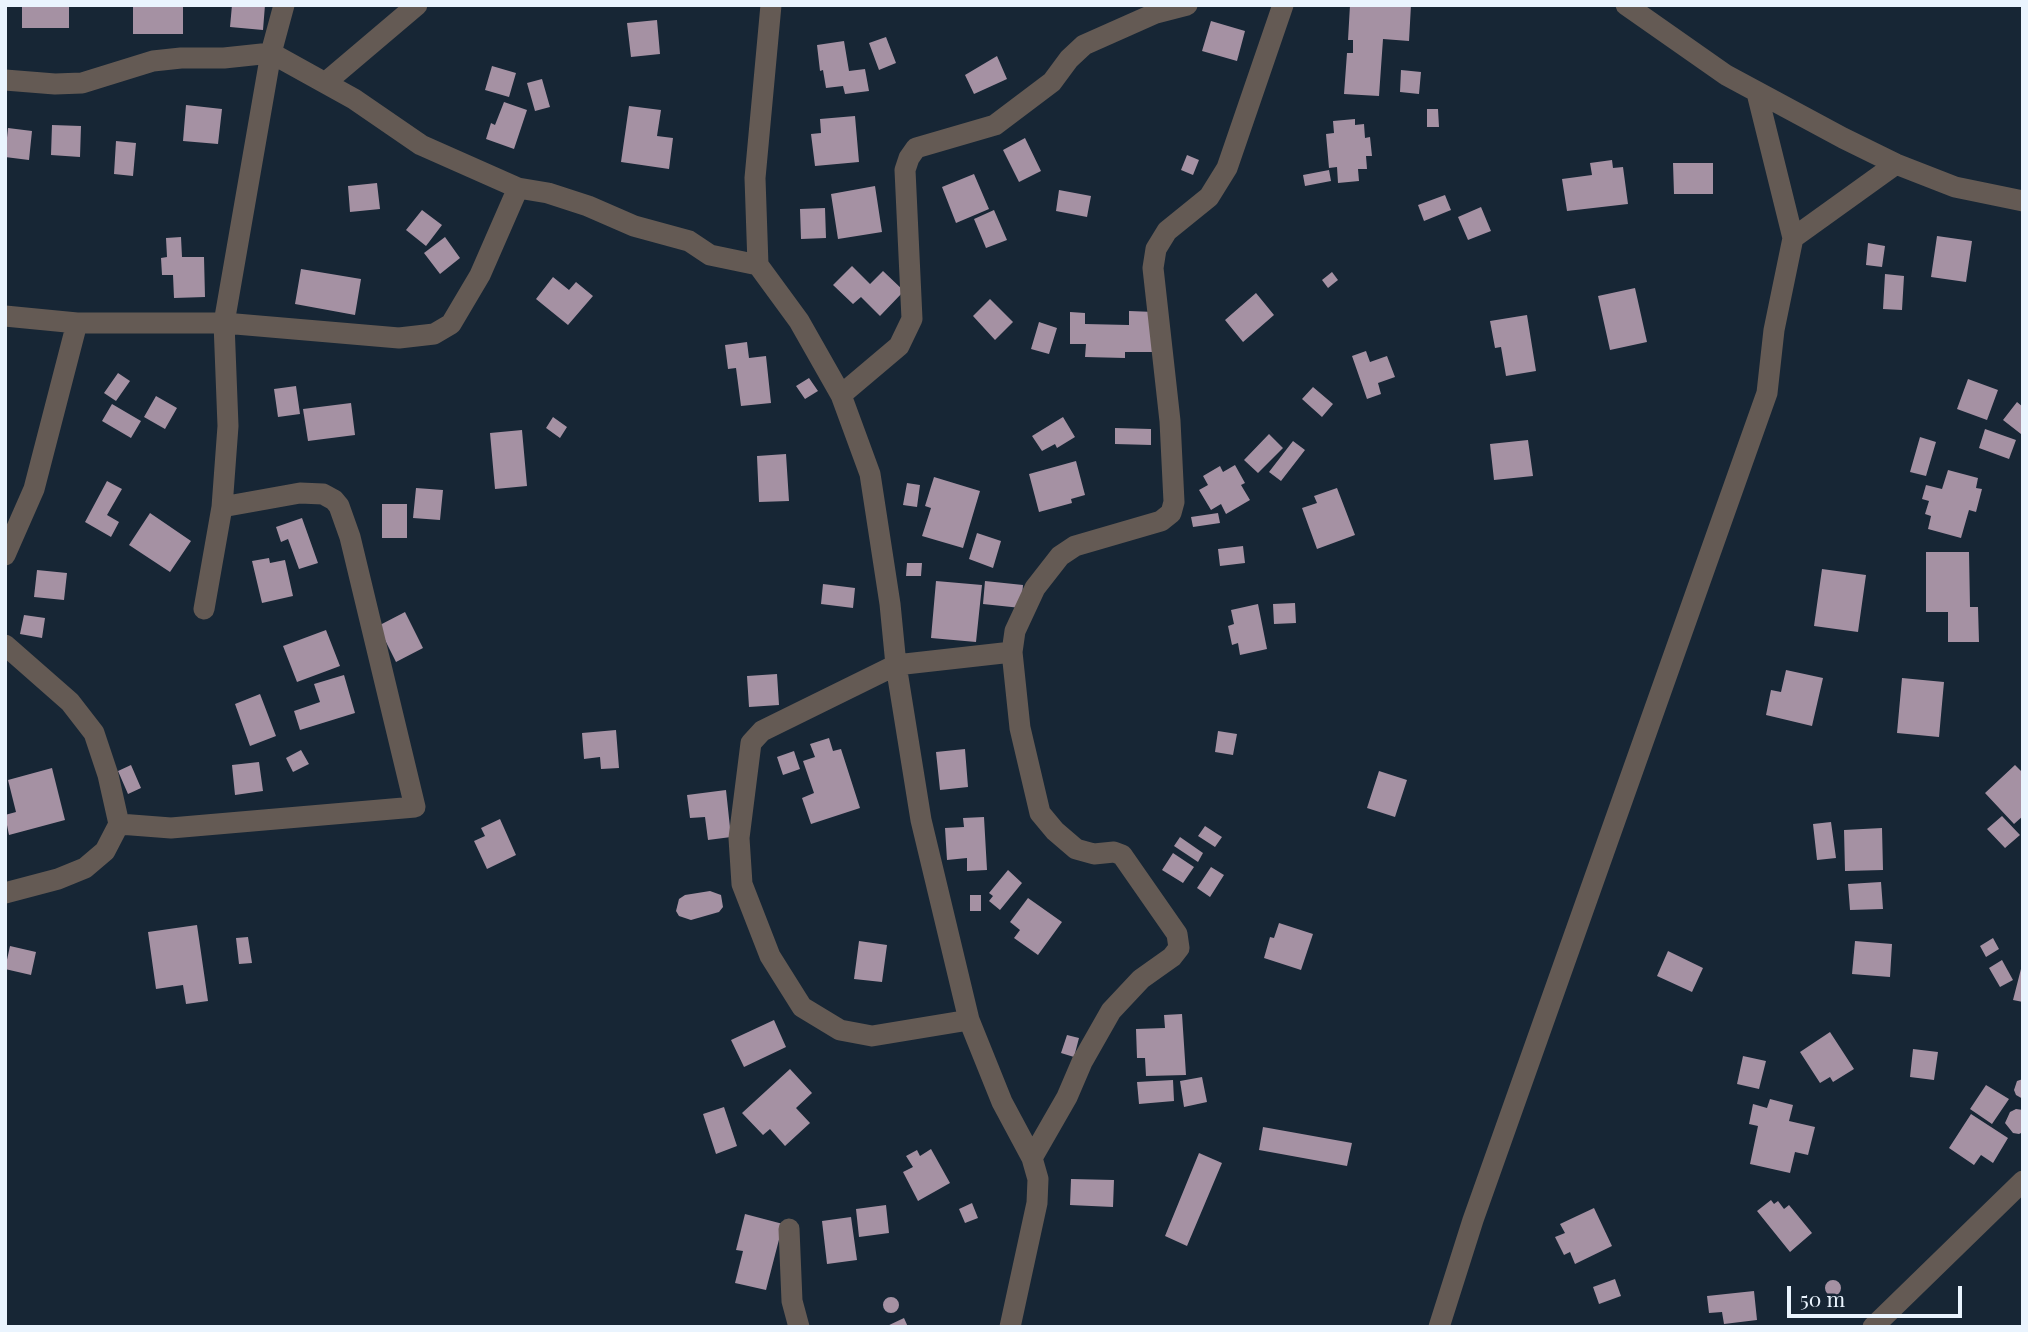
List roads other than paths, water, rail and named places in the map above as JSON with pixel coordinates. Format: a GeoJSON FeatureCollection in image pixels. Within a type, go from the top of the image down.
{"type":"FeatureCollection","features":[{"type":"Feature","properties":{"kind":"street"},"geometry":{"type":"LineString","coordinates":[[204,609],[222,507],[228,426],[225,323],[271,53],[284,5]]}},
{"type":"Feature","properties":{"kind":"street"},"geometry":{"type":"LineString","coordinates":[[324,83],[417,5]]}},
{"type":"Feature","properties":{"kind":"street"},"geometry":{"type":"LineString","coordinates":[[771,5],[755,178],[758,265],[799,321],[841,395],[870,474],[890,604],[896,665],[921,820],[969,1020],[1002,1102],[1032,1158],[1038,1179],[1038,1203],[1010,1327]]}},
{"type":"Feature","properties":{"kind":"street"},"geometry":{"type":"LineString","coordinates":[[841,395],[899,346],[912,319],[905,170],[916,148],[995,125],[1052,82],[1069,59],[1084,45],[1156,13],[1187,5]]}},
{"type":"Feature","properties":{"kind":"street"},"geometry":{"type":"LineString","coordinates":[[1032,1158],[1111,1011],[1141,979],[1172,957],[1179,948],[1177,934],[1122,855],[1115,852],[1094,855],[1076,849],[1055,831],[1040,813],[1020,728],[1012,652],[1015,631],[1035,588],[1060,556],[1075,546],[1161,521],[1171,513],[1174,502],[1170,421],[1153,268],[1156,249],[1167,231],[1209,197],[1227,168],[1283,5]]}},
{"type":"Feature","properties":{"kind":"street"},"geometry":{"type":"LineString","coordinates":[[1626,5],[1726,75],[1896,164],[1955,187],[2023,201]]}},
{"type":"Feature","properties":{"kind":"street"},"geometry":{"type":"LineString","coordinates":[[5,80],[82,83],[153,61],[271,53],[385,118],[421,145],[519,188],[548,193],[588,206],[634,226],[689,241],[710,255],[758,265]]}},
{"type":"Feature","properties":{"kind":"street"},"geometry":{"type":"LineString","coordinates":[[1439,1327],[1482,1195],[1767,393],[1774,330],[1793,238],[1757,93]]}},
{"type":"Feature","properties":{"kind":"street"},"geometry":{"type":"LineString","coordinates":[[1793,238],[1896,164]]}},
{"type":"Feature","properties":{"kind":"street"},"geometry":{"type":"LineString","coordinates":[[5,316],[77,323],[225,323],[399,338],[434,334],[451,324],[480,275],[519,188]]}},
{"type":"Feature","properties":{"kind":"street"},"geometry":{"type":"LineString","coordinates":[[5,555],[34,489],[77,323]]}},
{"type":"Feature","properties":{"kind":"street"},"geometry":{"type":"LineString","coordinates":[[119,824],[171,828],[415,807],[350,537],[339,506],[323,494],[300,493],[222,507]]}},
{"type":"Feature","properties":{"kind":"street"},"geometry":{"type":"LineString","coordinates":[[5,645],[70,702],[94,733],[108,775],[119,824],[105,851],[85,868],[58,879],[5,893]]}},
{"type":"Feature","properties":{"kind":"street"},"geometry":{"type":"LineString","coordinates":[[969,1020],[872,1036],[839,1030],[802,1007],[770,956],[742,884],[739,838],[751,743],[762,732],[896,665],[1012,652]]}},
{"type":"Feature","properties":{"kind":"street"},"geometry":{"type":"LineString","coordinates":[[1873,1327],[2023,1181]]}},
{"type":"Feature","properties":{"kind":"street"},"geometry":{"type":"LineString","coordinates":[[789,1229],[792,1301],[799,1327]]}}]}
